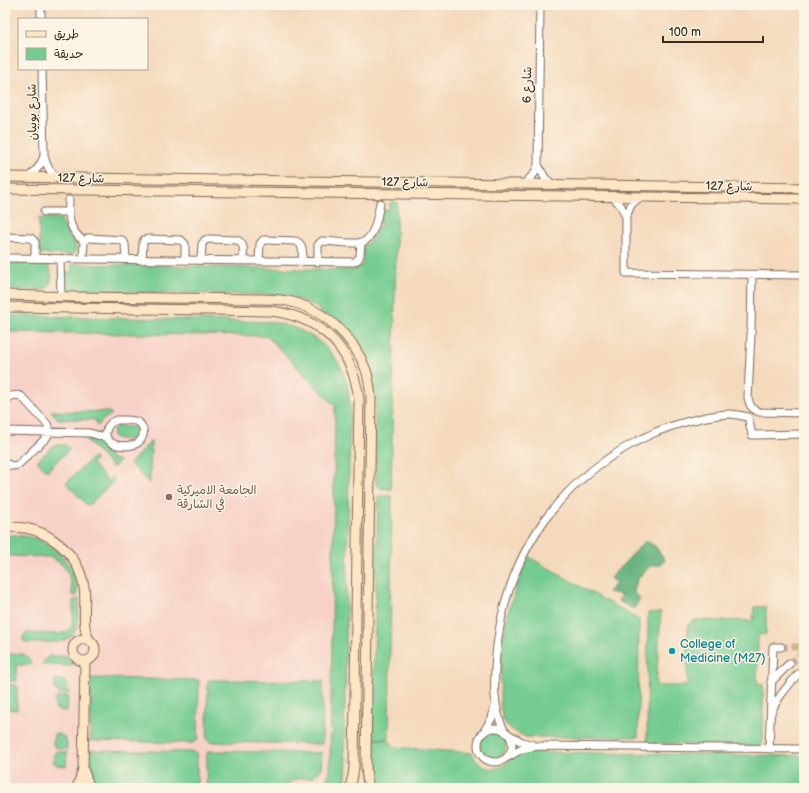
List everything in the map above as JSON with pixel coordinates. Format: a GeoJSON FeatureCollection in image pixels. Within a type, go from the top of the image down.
{"type":"FeatureCollection","features":[{"type":"Feature","properties":{"kind":"street"},"geometry":{"type":"LineString","coordinates":[[41,5],[41,18]]}},
{"type":"Feature","properties":{"kind":"street","name":"شارع 6"},"geometry":{"type":"LineString","coordinates":[[538,165],[540,5]]}},
{"type":"Feature","properties":{"kind":"street","name":"شارع بوبيان"},"geometry":{"type":"LineString","coordinates":[[42,70],[44,155],[48,168],[57,178]]}},
{"type":"Feature","properties":{"kind":"street","name":"شارع بوبيان"},"geometry":{"type":"LineString","coordinates":[[28,178],[38,168],[44,155]]}},
{"type":"Feature","properties":{"kind":"street"},"geometry":{"type":"LineString","coordinates":[[524,184],[534,174],[538,165]]}},
{"type":"Feature","properties":{"kind":"street"},"geometry":{"type":"LineString","coordinates":[[538,165],[545,178],[552,184]]}},
{"type":"Feature","properties":{"kind":"street","name":"شارع 127"},"geometry":{"type":"LineString","coordinates":[[5,177],[804,188]]}},
{"type":"Feature","properties":{"kind":"street","name":"شارع 127"},"geometry":{"type":"LineString","coordinates":[[5,189],[804,199]]}},
{"type":"Feature","properties":{"kind":"street"},"geometry":{"type":"LineString","coordinates":[[613,197],[621,206],[626,217]]}},
{"type":"Feature","properties":{"kind":"street"},"geometry":{"type":"LineString","coordinates":[[640,197],[631,205],[626,217],[626,273],[804,275]]}},
{"type":"Feature","properties":{"kind":"street"},"geometry":{"type":"LineString","coordinates":[[69,200],[68,212],[70,220],[76,234],[84,241]]}},
{"type":"Feature","properties":{"kind":"street"},"geometry":{"type":"LineString","coordinates":[[318,262],[318,245],[322,241],[361,242],[368,239],[377,220],[380,203]]}},
{"type":"Feature","properties":{"kind":"street"},"geometry":{"type":"LineString","coordinates":[[44,212],[68,212]]}},
{"type":"Feature","properties":{"kind":"street"},"geometry":{"type":"LineString","coordinates":[[5,237],[31,238],[35,242],[35,258]]}},
{"type":"Feature","properties":{"kind":"street"},"geometry":{"type":"LineString","coordinates":[[84,241],[90,238],[122,240],[125,244],[126,259]]}},
{"type":"Feature","properties":{"kind":"street"},"geometry":{"type":"LineString","coordinates":[[142,260],[143,242],[144,240],[149,239],[181,240],[185,244],[185,260]]}},
{"type":"Feature","properties":{"kind":"street"},"geometry":{"type":"LineString","coordinates":[[201,260],[202,244],[208,239],[240,241],[244,248],[243,261]]}},
{"type":"Feature","properties":{"kind":"street"},"geometry":{"type":"LineString","coordinates":[[259,261],[260,244],[263,240],[266,240],[299,242],[302,246],[302,262]]}},
{"type":"Feature","properties":{"kind":"street"},"geometry":{"type":"LineString","coordinates":[[83,259],[84,241]]}},
{"type":"Feature","properties":{"kind":"street"},"geometry":{"type":"LineString","coordinates":[[5,258],[354,262],[357,261],[360,256],[361,242]]}},
{"type":"Feature","properties":{"kind":"street"},"geometry":{"type":"LineString","coordinates":[[60,259],[61,296]]}},
{"type":"Feature","properties":{"kind":"street"},"geometry":{"type":"LineString","coordinates":[[752,275],[748,398],[750,406],[758,412],[804,412]]}},
{"type":"Feature","properties":{"kind":"street"},"geometry":{"type":"LineString","coordinates":[[5,295],[274,299],[288,301],[319,313],[336,325],[354,346],[366,370],[371,397],[366,766],[370,788]]}},
{"type":"Feature","properties":{"kind":"street"},"geometry":{"type":"LineString","coordinates":[[158,309],[159,298]]}},
{"type":"Feature","properties":{"kind":"street"},"geometry":{"type":"LineString","coordinates":[[5,307],[284,312],[307,320],[318,326],[332,338],[344,353],[350,363],[354,375],[359,399],[354,767],[350,788]]}},
{"type":"Feature","properties":{"kind":"street"},"geometry":{"type":"LineString","coordinates":[[5,401],[13,395],[21,396],[49,426],[50,432],[47,437],[18,464],[12,466],[5,463]]}},
{"type":"Feature","properties":{"kind":"street"},"geometry":{"type":"LineString","coordinates":[[508,757],[511,751],[511,740],[498,717],[496,702],[495,665],[500,628],[505,605],[522,559],[540,526],[560,500],[610,457],[644,438],[672,426],[686,422],[730,414],[748,417],[752,435],[804,434]]}},
{"type":"Feature","properties":{"kind":"street"},"geometry":{"type":"LineString","coordinates":[[90,433],[107,427],[114,420],[135,421],[142,425],[144,433],[138,444],[116,445],[111,443],[107,438],[107,427]]}},
{"type":"Feature","properties":{"kind":"street"},"geometry":{"type":"LineString","coordinates":[[5,431],[90,433],[107,438]]}},
{"type":"Feature","properties":{"kind":"street"},"geometry":{"type":"LineString","coordinates":[[5,528],[28,529],[38,532],[56,541],[70,555],[80,571],[84,586],[85,629],[87,637],[94,645],[95,652],[91,658],[85,661],[80,660],[74,653],[75,645],[79,641],[85,629]]}},
{"type":"Feature","properties":{"kind":"street"},"geometry":{"type":"LineString","coordinates":[[79,641],[85,639],[90,641]]}},
{"type":"Feature","properties":{"kind":"street"},"geometry":{"type":"LineString","coordinates":[[769,749],[773,647],[781,647]]}},
{"type":"Feature","properties":{"kind":"street"},"geometry":{"type":"LineString","coordinates":[[77,788],[83,769],[85,661]]}},
{"type":"Feature","properties":{"kind":"street"},"geometry":{"type":"LineString","coordinates":[[771,682],[790,663]]}},
{"type":"Feature","properties":{"kind":"street"},"geometry":{"type":"LineString","coordinates":[[770,720],[778,700],[798,674]]}},
{"type":"Feature","properties":{"kind":"street"},"geometry":{"type":"LineString","coordinates":[[484,732],[492,718],[496,702]]}},
{"type":"Feature","properties":{"kind":"street"},"geometry":{"type":"LineString","coordinates":[[537,746],[522,742],[498,728],[490,728],[484,732],[480,736],[478,742],[479,753],[482,758],[492,762],[504,760],[522,749],[537,746],[804,749]]}},
{"type":"Feature","properties":{"kind":"street"},"geometry":{"type":"LineString","coordinates":[[83,769],[90,788]]}},
{"type":"Feature","properties":{"kind":"shaded area","name":"الجامعة الاميركية في الشارقة"},"geometry":{"type":"Polygon","coordinates":[[[5,334],[267,337],[334,407],[330,587],[329,772],[325,779],[319,784],[295,788],[5,788],[5,334]]]}},
{"type":"Feature","properties":{"kind":"green space"},"geometry":{"type":"Polygon","coordinates":[[[397,202],[391,489],[380,488],[376,484],[375,404],[366,364],[316,307],[296,299],[274,295],[71,291],[63,284],[62,272],[72,272],[72,264],[355,270],[363,265],[363,247],[371,240],[380,226],[381,210],[389,210],[390,203],[397,202]]]}},
{"type":"Feature","properties":{"kind":"green space"},"geometry":{"type":"Polygon","coordinates":[[[39,218],[60,218],[69,237],[75,242],[76,251],[72,255],[41,254],[39,249],[39,218]]]}},
{"type":"Feature","properties":{"kind":"green space"},"geometry":{"type":"Polygon","coordinates":[[[5,263],[40,264],[49,267],[51,272],[51,282],[49,287],[41,290],[5,290],[5,263]]]}},
{"type":"Feature","properties":{"kind":"green space"},"geometry":{"type":"Polygon","coordinates":[[[5,315],[270,322],[283,324],[307,333],[327,348],[335,358],[342,369],[347,384],[350,406],[344,755],[347,759],[346,778],[342,788],[329,788],[320,785],[330,772],[335,406],[267,336],[5,332],[5,315]]]}},
{"type":"Feature","properties":{"kind":"green space"},"geometry":{"type":"Polygon","coordinates":[[[51,411],[109,412],[112,414],[103,420],[98,426],[96,424],[96,420],[58,419],[51,411]]]}},
{"type":"Feature","properties":{"kind":"green space"},"geometry":{"type":"Polygon","coordinates":[[[118,426],[134,427],[137,431],[136,436],[129,439],[114,437],[112,432],[118,426]]]}},
{"type":"Feature","properties":{"kind":"green space"},"geometry":{"type":"Polygon","coordinates":[[[85,439],[97,439],[112,459],[120,461],[113,468],[85,439]]]}},
{"type":"Feature","properties":{"kind":"green space"},"geometry":{"type":"Polygon","coordinates":[[[151,441],[150,484],[130,464],[151,441]]]}},
{"type":"Feature","properties":{"kind":"green space"},"geometry":{"type":"Polygon","coordinates":[[[55,445],[65,445],[70,449],[47,471],[37,461],[55,445]]]}},
{"type":"Feature","properties":{"kind":"green space"},"geometry":{"type":"Polygon","coordinates":[[[93,457],[95,460],[92,464],[108,481],[112,477],[114,481],[88,506],[66,483],[93,457]]]}},
{"type":"Feature","properties":{"kind":"green space"},"geometry":{"type":"Polygon","coordinates":[[[378,496],[392,496],[389,739],[372,738],[378,496]]]}},
{"type":"Feature","properties":{"kind":"green space"},"geometry":{"type":"Polygon","coordinates":[[[15,535],[37,539],[53,548],[60,554],[71,569],[75,578],[77,596],[72,595],[68,574],[59,562],[54,560],[54,557],[5,556],[5,536],[15,535]]]}},
{"type":"Feature","properties":{"kind":"green space"},"geometry":{"type":"Polygon","coordinates":[[[646,540],[656,547],[665,560],[661,565],[650,566],[637,580],[634,592],[640,599],[634,609],[618,601],[622,595],[608,592],[616,583],[610,578],[646,540]]]}},
{"type":"Feature","properties":{"kind":"green space"},"geometry":{"type":"Polygon","coordinates":[[[529,557],[639,620],[638,737],[526,737],[512,730],[504,722],[500,700],[503,638],[517,584],[529,557]]]}},
{"type":"Feature","properties":{"kind":"green space"},"geometry":{"type":"Polygon","coordinates":[[[79,599],[77,626],[75,632],[71,636],[65,640],[57,642],[27,643],[23,641],[23,636],[27,633],[60,634],[66,632],[71,627],[73,622],[73,600],[79,599]]]}},
{"type":"Feature","properties":{"kind":"green space"},"geometry":{"type":"Polygon","coordinates":[[[754,607],[766,607],[766,634],[758,635],[757,684],[763,685],[763,741],[758,747],[647,743],[648,613],[661,612],[656,686],[687,686],[688,625],[694,620],[753,621],[754,607]]]}},
{"type":"Feature","properties":{"kind":"green space"},"geometry":{"type":"Polygon","coordinates":[[[5,654],[24,654],[31,661],[30,665],[16,665],[17,681],[5,681],[5,654]]]}},
{"type":"Feature","properties":{"kind":"green space"},"geometry":{"type":"Polygon","coordinates":[[[49,656],[68,656],[73,666],[42,665],[45,659],[49,656]]]}},
{"type":"Feature","properties":{"kind":"green space"},"geometry":{"type":"Polygon","coordinates":[[[91,678],[199,680],[198,739],[193,743],[90,741],[91,678]]]}},
{"type":"Feature","properties":{"kind":"green space"},"geometry":{"type":"Polygon","coordinates":[[[55,679],[66,682],[68,686],[68,694],[58,693],[58,690],[55,690],[55,679]]]}},
{"type":"Feature","properties":{"kind":"green space"},"geometry":{"type":"Polygon","coordinates":[[[208,680],[323,681],[322,744],[210,742],[207,739],[208,680]]]}},
{"type":"Feature","properties":{"kind":"green space"},"geometry":{"type":"Polygon","coordinates":[[[5,685],[17,685],[17,710],[5,709],[5,685]]]}},
{"type":"Feature","properties":{"kind":"green space"},"geometry":{"type":"Polygon","coordinates":[[[58,696],[68,697],[67,711],[57,710],[57,708],[55,708],[55,699],[57,699],[58,696]]]}},
{"type":"Feature","properties":{"kind":"green space"},"geometry":{"type":"Polygon","coordinates":[[[493,733],[502,737],[506,746],[502,755],[493,759],[484,755],[480,746],[484,737],[493,733]]]}},
{"type":"Feature","properties":{"kind":"green space"},"geometry":{"type":"Polygon","coordinates":[[[54,734],[64,737],[67,742],[67,749],[56,748],[56,746],[53,745],[54,734]]]}},
{"type":"Feature","properties":{"kind":"green space"},"geometry":{"type":"Polygon","coordinates":[[[370,739],[389,740],[395,747],[472,753],[476,760],[481,764],[492,768],[498,768],[504,765],[514,754],[531,752],[804,756],[804,788],[374,788],[370,770],[370,739]]]}},
{"type":"Feature","properties":{"kind":"green space"},"geometry":{"type":"Polygon","coordinates":[[[90,750],[195,752],[197,755],[197,788],[95,788],[90,772],[90,750]]]}},
{"type":"Feature","properties":{"kind":"green space"},"geometry":{"type":"Polygon","coordinates":[[[56,751],[67,752],[66,766],[56,765],[56,763],[53,762],[56,751]]]}},
{"type":"Feature","properties":{"kind":"green space"},"geometry":{"type":"Polygon","coordinates":[[[209,751],[322,753],[321,768],[313,777],[294,780],[283,788],[206,788],[207,753],[209,751]]]}},
{"type":"Feature","properties":{"kind":"tunnel"},"geometry":{"type":"LineString","coordinates":[[781,647],[804,647]]}},
{"type":"Feature","properties":{"kind":"tunnel"},"geometry":{"type":"LineString","coordinates":[[790,663],[804,653]]}},
{"type":"Feature","properties":{"kind":"place","name":"الجامعة الاميركية في الشارقة"},"geometry":{"type":"Point","coordinates":[169,497]}},
{"type":"Feature","properties":{"kind":"place","name":"College of Medicine (M27)"},"geometry":{"type":"Point","coordinates":[672,651]}}]}
